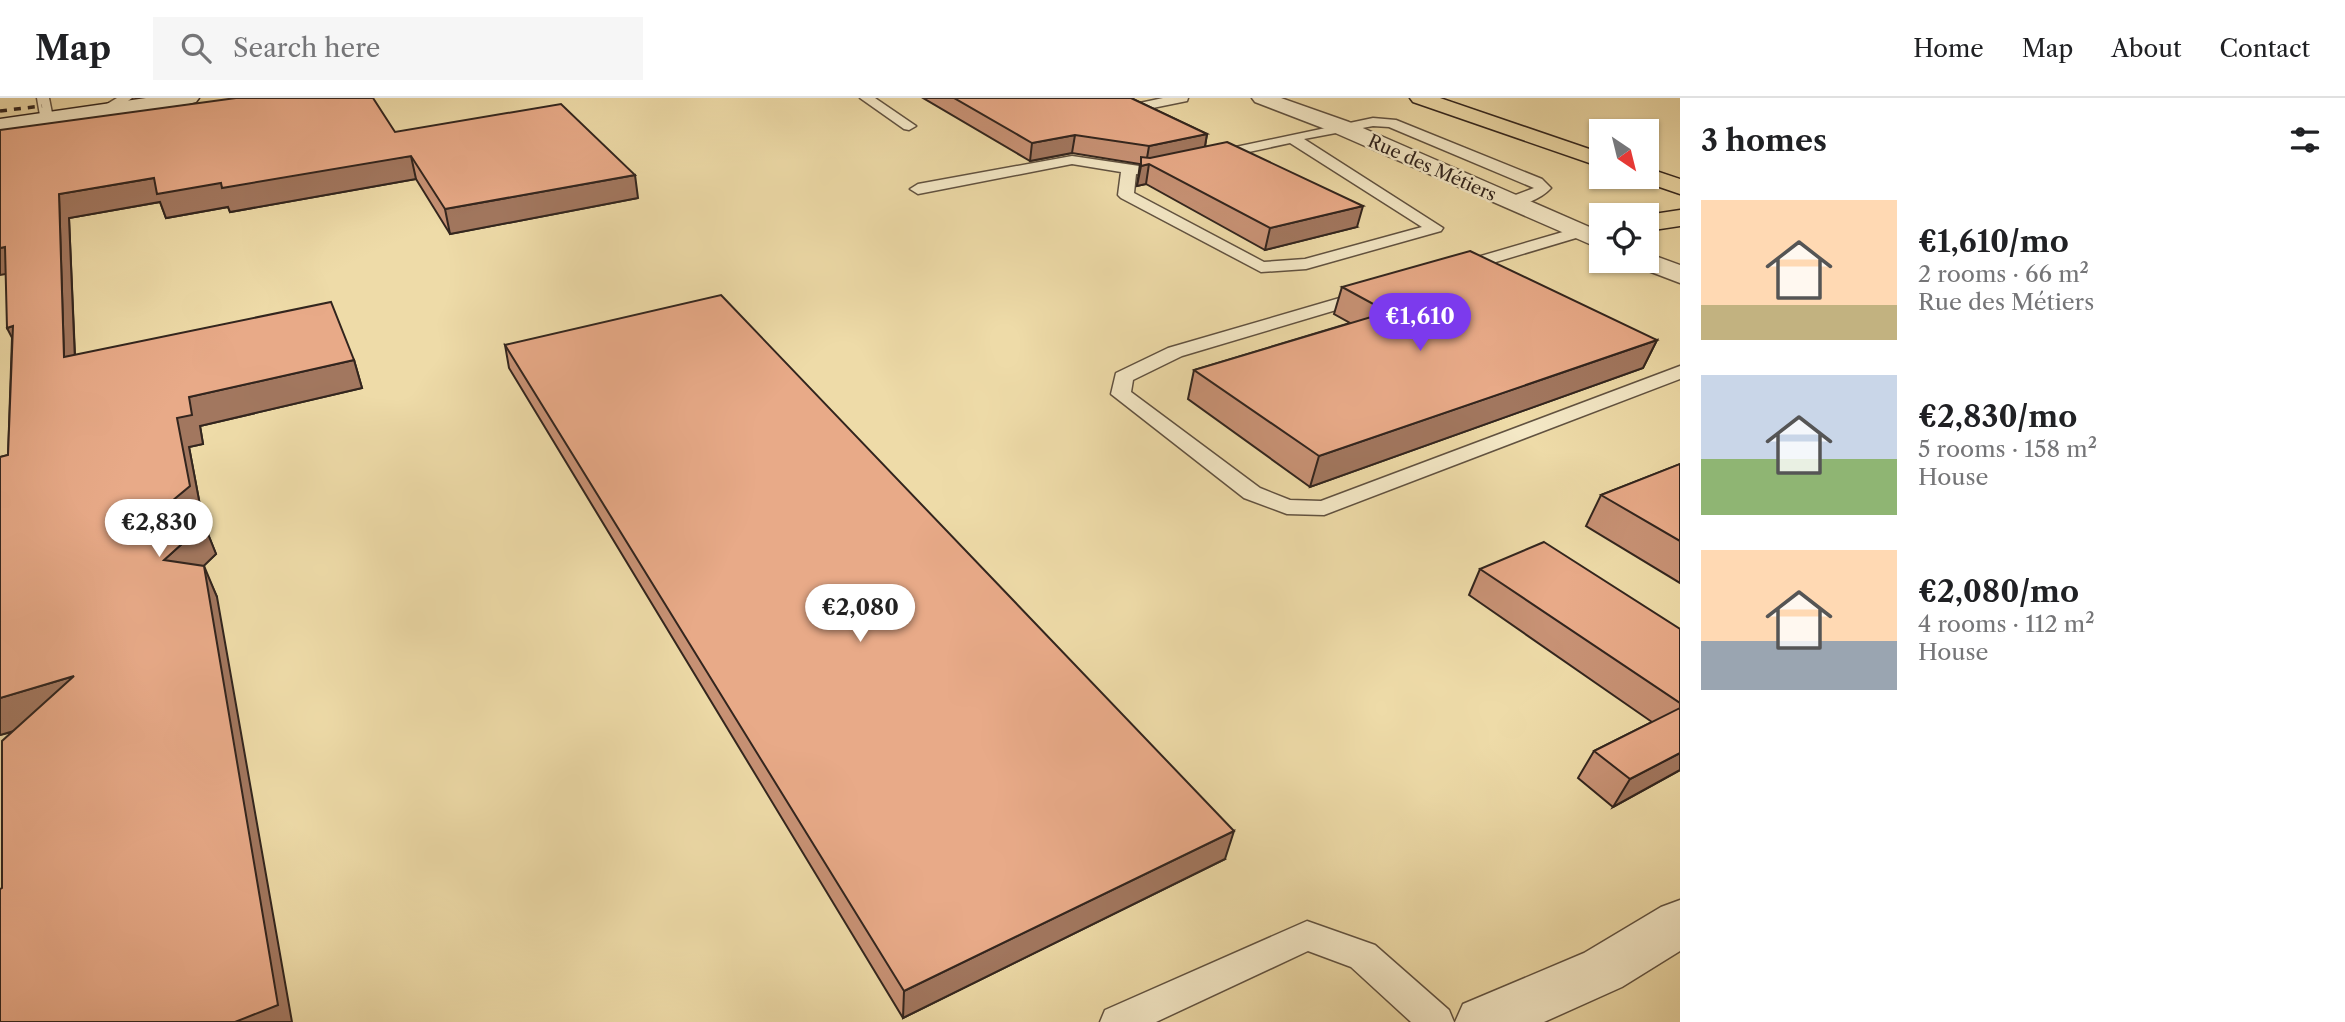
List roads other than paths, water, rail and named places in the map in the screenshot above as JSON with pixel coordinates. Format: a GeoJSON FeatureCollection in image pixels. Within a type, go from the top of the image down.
{"type":"FeatureCollection","features":[{"type":"Feature","properties":{"kind":"main road"},"geometry":{"type":"LineString","coordinates":[[1420,98],[1589,156]]}},
{"type":"Feature","properties":{"kind":"main road"},"geometry":{"type":"LineString","coordinates":[[1463,98],[1589,140]]}},
{"type":"Feature","properties":{"kind":"main road"},"geometry":{"type":"LineString","coordinates":[[1659,163],[1680,170]]}},
{"type":"Feature","properties":{"kind":"main road"},"geometry":{"type":"LineString","coordinates":[[1659,179],[1680,187]]}},
{"type":"Feature","properties":{"kind":"main road"},"geometry":{"type":"LineString","coordinates":[[1659,221],[1680,218]]}},
{"type":"Feature","properties":{"kind":"street"},"geometry":{"type":"LineString","coordinates":[[0,125],[44,108],[107,110],[187,98]]}},
{"type":"Feature","properties":{"kind":"street","name":"Rue des Métiers"},"geometry":{"type":"LineString","coordinates":[[1262,98],[1341,127],[1589,235]]}},
{"type":"Feature","properties":{"kind":"street"},"geometry":{"type":"LineString","coordinates":[[1659,266],[1680,275]]}},
{"type":"Feature","properties":{"kind":"street"},"geometry":{"type":"LineString","coordinates":[[1483,1022],[1603,970],[1680,923]]}},
{"type":"Feature","properties":{"kind":"lane"},"geometry":{"type":"LineString","coordinates":[[107,110],[126,98]]}},
{"type":"Feature","properties":{"kind":"lane"},"geometry":{"type":"LineString","coordinates":[[866,98],[909,127]]}},
{"type":"Feature","properties":{"kind":"lane"},"geometry":{"type":"LineString","coordinates":[[1112,98],[1133,108],[1182,98]]}},
{"type":"Feature","properties":{"kind":"lane"},"geometry":{"type":"LineString","coordinates":[[918,189],[1072,160],[1146,171],[1373,122],[1406,127],[1538,182],[1543,188],[1537,193],[1511,202]]}},
{"type":"Feature","properties":{"kind":"lane"},"geometry":{"type":"LineString","coordinates":[[1129,168],[1126,195],[1261,267],[1306,264],[1435,228],[1292,138]]}},
{"type":"Feature","properties":{"kind":"lane"},"geometry":{"type":"LineString","coordinates":[[1436,275],[1589,237]]}},
{"type":"Feature","properties":{"kind":"lane"},"geometry":{"type":"LineString","coordinates":[[1384,290],[1175,352],[1123,377],[1121,394],[1252,493],[1287,507],[1324,508],[1680,372]]}},
{"type":"Feature","properties":{"kind":"lane"},"geometry":{"type":"LineString","coordinates":[[1118,1022],[1307,936],[1363,956],[1436,1022]]}},
{"type":"Feature","properties":{"kind":"railway"},"geometry":{"type":"LineString","coordinates":[[0,111],[42,106]]}}]}
